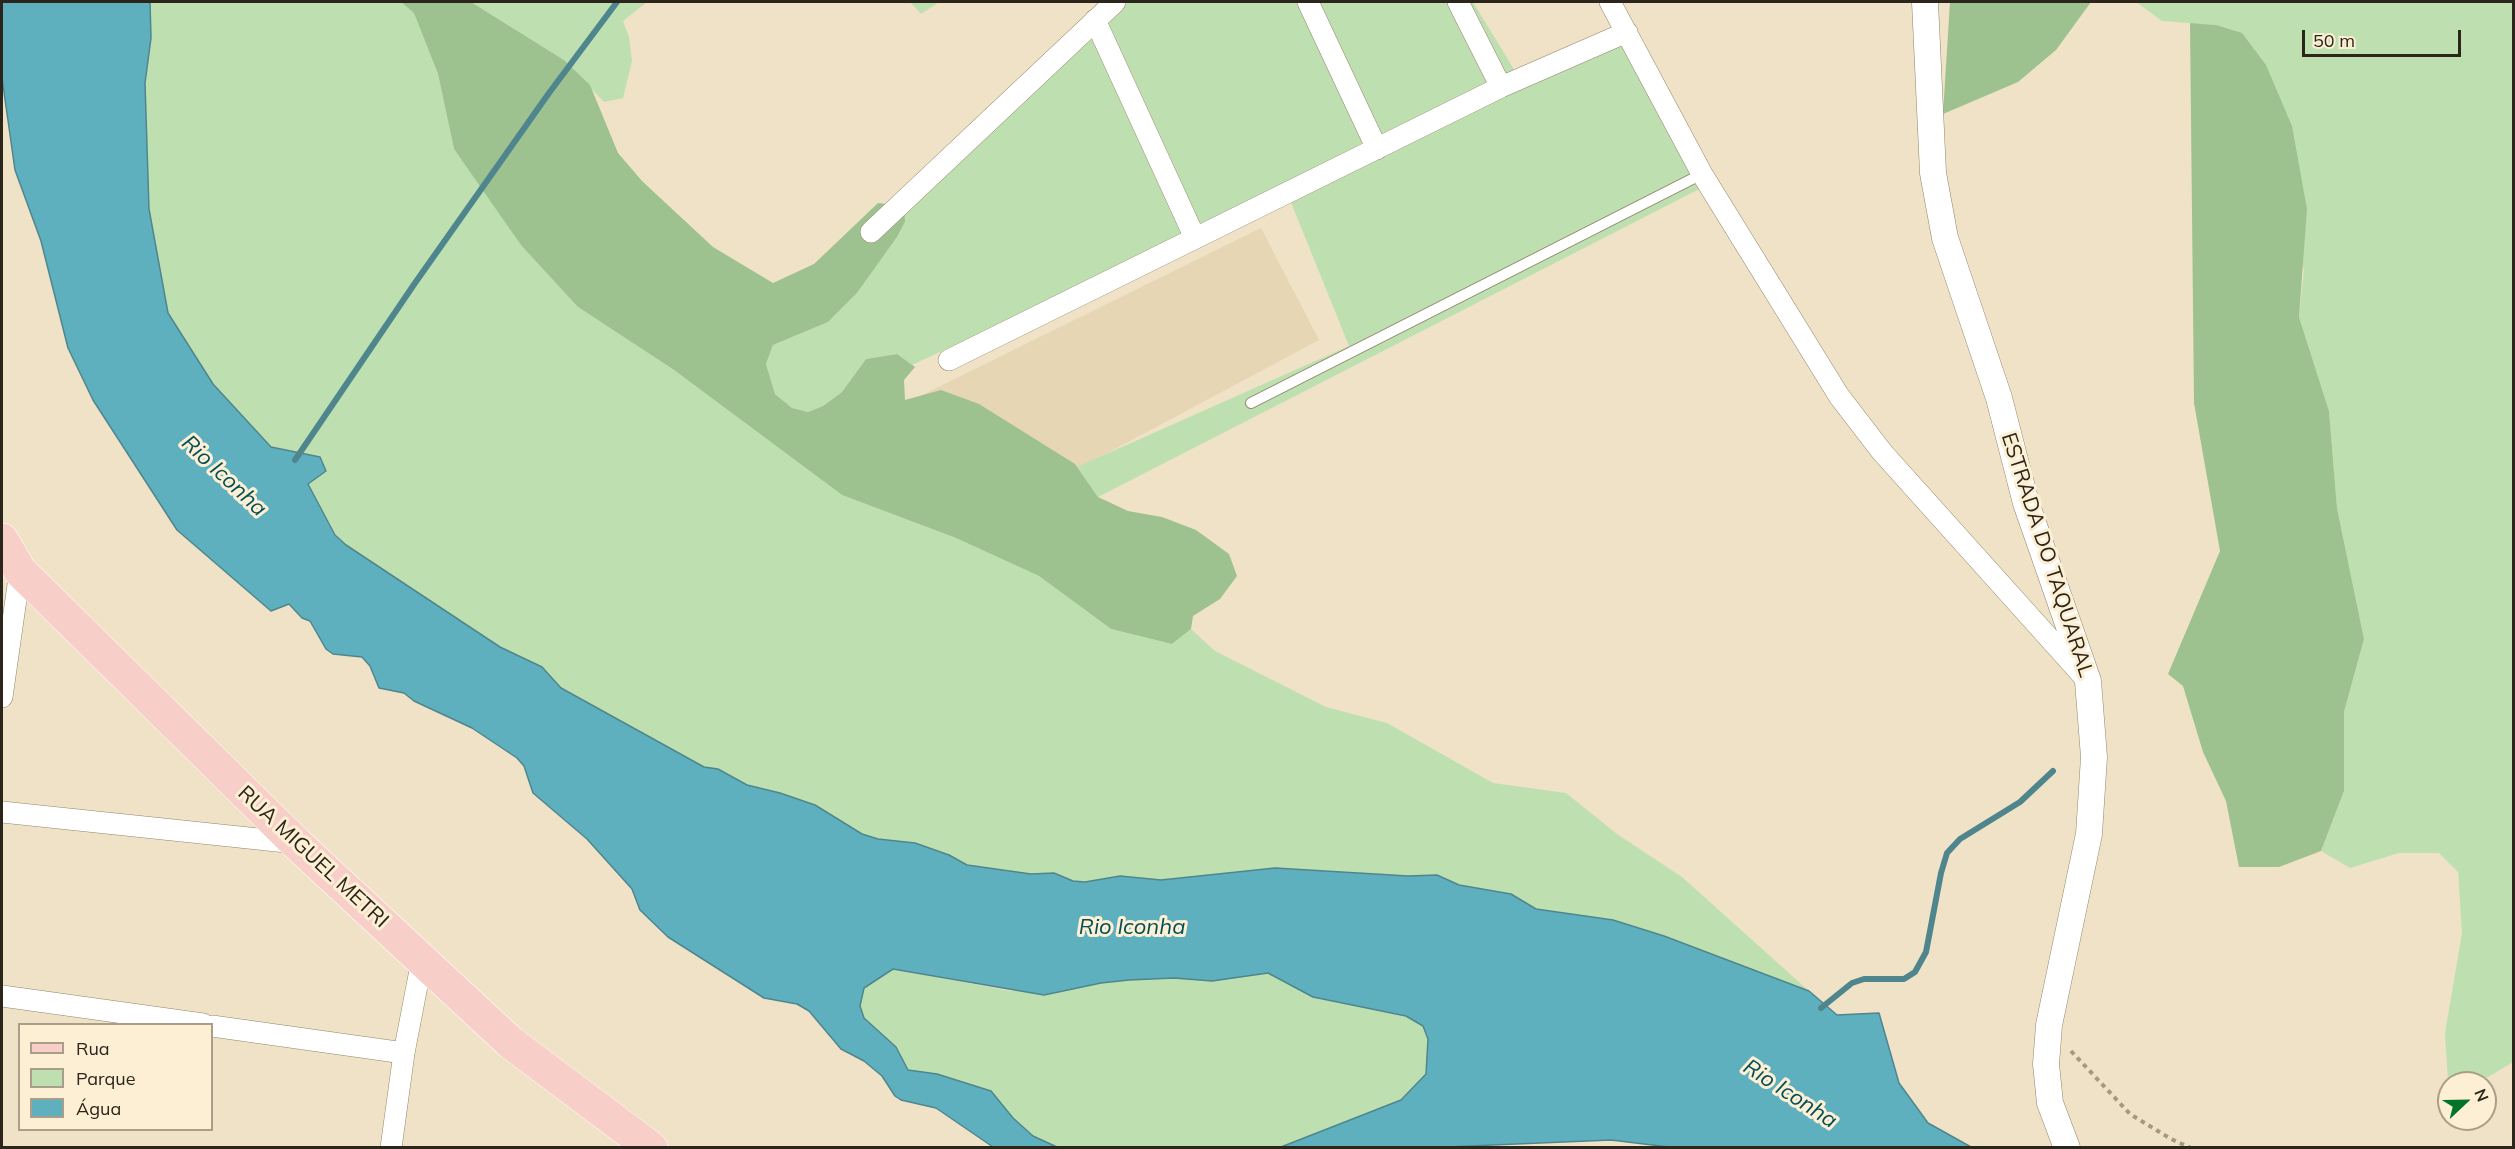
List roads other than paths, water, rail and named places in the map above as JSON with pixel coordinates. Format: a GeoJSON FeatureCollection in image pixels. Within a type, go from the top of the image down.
{"type":"FeatureCollection","features":[{"type":"Feature","properties":{"kind":"main road","name":"RUA MIGUEL METRI"},"geometry":{"type":"LineString","coordinates":[[2,540],[20,571],[296,843],[510,1042],[651,1148]]}},
{"type":"Feature","properties":{"kind":"street"},"geometry":{"type":"LineString","coordinates":[[871,232],[1115,2]]}},
{"type":"Feature","properties":{"kind":"street"},"geometry":{"type":"LineString","coordinates":[[1308,2],[1377,149]]}},
{"type":"Feature","properties":{"kind":"street"},"geometry":{"type":"LineString","coordinates":[[1458,2],[1501,87]]}},
{"type":"Feature","properties":{"kind":"street"},"geometry":{"type":"LineString","coordinates":[[1610,2],[1702,174],[1839,396],[1881,453],[2088,681]]}},
{"type":"Feature","properties":{"kind":"street","name":"ESTRADA DO TAQUARAL"},"geometry":{"type":"LineString","coordinates":[[1925,2],[1933,173],[1946,238],[1999,398],[2026,503],[2088,681],[2094,756],[2090,834],[2049,1025],[2046,1064],[2050,1103],[2067,1148]]}},
{"type":"Feature","properties":{"kind":"street"},"geometry":{"type":"LineString","coordinates":[[1095,20],[1196,238]]}},
{"type":"Feature","properties":{"kind":"street"},"geometry":{"type":"LineString","coordinates":[[949,360],[1501,87],[1627,32]]}},
{"type":"Feature","properties":{"kind":"street"},"geometry":{"type":"LineString","coordinates":[[2,697],[20,571]]}},
{"type":"Feature","properties":{"kind":"street"},"geometry":{"type":"LineString","coordinates":[[2,812],[296,843]]}},
{"type":"Feature","properties":{"kind":"street"},"geometry":{"type":"LineString","coordinates":[[391,1148],[404,1053],[422,960]]}},
{"type":"Feature","properties":{"kind":"street"},"geometry":{"type":"LineString","coordinates":[[2,996],[196,1023]]}},
{"type":"Feature","properties":{"kind":"street"},"geometry":{"type":"LineString","coordinates":[[213,1026],[404,1053]]}},
{"type":"Feature","properties":{"kind":"lane"},"geometry":{"type":"LineString","coordinates":[[1251,404],[1702,174]]}},
{"type":"Feature","properties":{"kind":"water","name":"Rio Iconha"},"geometry":{"type":"Polygon","coordinates":[[[2,2],[150,2],[151,38],[145,83],[149,209],[168,313],[213,384],[271,447],[320,457],[326,471],[308,484],[335,535],[346,545],[500,647],[542,667],[561,688],[704,767],[718,769],[747,785],[815,805],[862,834],[878,839],[915,843],[949,855],[967,865],[1031,874],[1054,873],[1073,881],[1085,882],[1120,876],[1161,880],[1275,868],[1408,876],[1437,875],[1459,885],[1511,894],[1536,909],[1613,920],[1664,936],[1809,991],[1837,1015],[1879,1013],[1899,1083],[1928,1123],[1971,1147],[1677,1148],[1611,1140],[1422,1148],[1281,1147],[1401,1100],[1426,1074],[1428,1039],[1423,1026],[1406,1016],[1313,997],[1268,973],[1212,981],[1174,978],[1129,980],[1101,983],[1044,995],[893,969],[864,988],[860,1006],[864,1018],[896,1047],[908,1070],[937,1074],[991,1091],[1013,1118],[1033,1136],[1057,1147],[993,1147],[936,1108],[901,1100],[895,1096],[882,1076],[864,1061],[841,1049],[809,1011],[797,1004],[764,998],[668,937],[640,910],[632,889],[587,839],[533,793],[524,766],[517,758],[472,728],[414,701],[404,693],[379,688],[370,666],[362,657],[333,654],[326,649],[310,621],[302,618],[289,604],[271,611],[177,530],[93,400],[68,348],[41,241],[15,170],[2,78],[2,2]]]}},
{"type":"Feature","properties":{"kind":"waterway"},"geometry":{"type":"LineString","coordinates":[[295,460],[415,283],[549,93],[617,2]]}},
{"type":"Feature","properties":{"kind":"waterway"},"geometry":{"type":"LineString","coordinates":[[1821,1008],[1852,983],[1864,979],[1904,979],[1915,972],[1926,952],[1947,853],[1960,839],[2020,802],[2053,771]]}}]}
